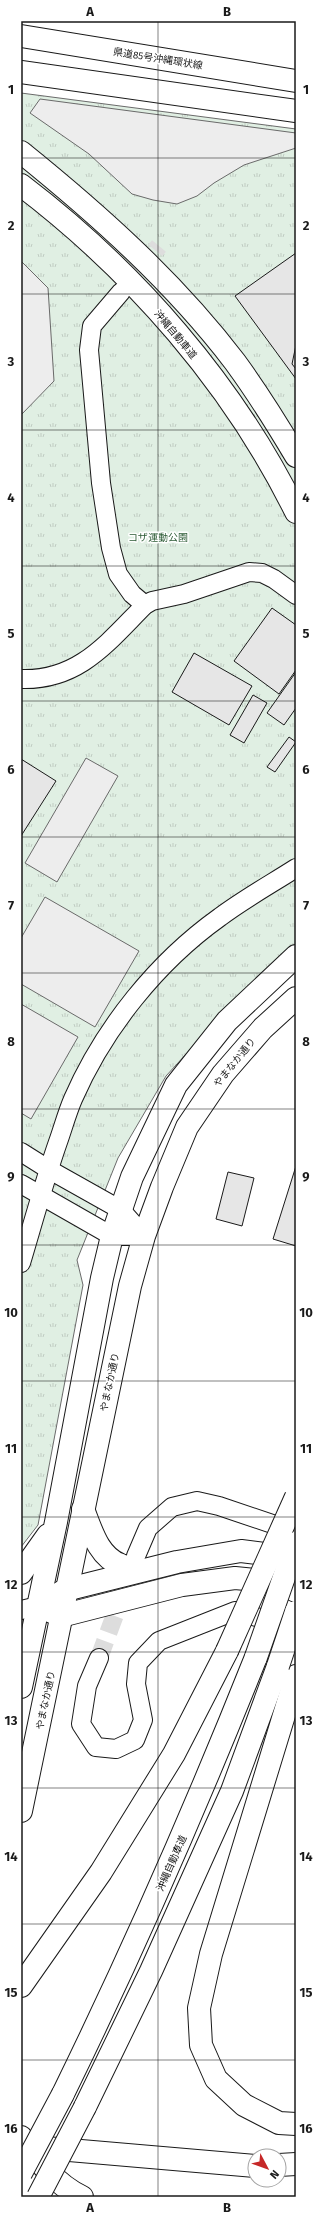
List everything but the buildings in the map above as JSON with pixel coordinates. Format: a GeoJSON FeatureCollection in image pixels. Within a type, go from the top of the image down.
{"type":"FeatureCollection","features":[{"type":"Feature","properties":{"kind":"main road","name":"県道85号沖縄環状線"},"geometry":{"type":"LineString","coordinates":[[21,36],[296,81]]}},
{"type":"Feature","properties":{"kind":"main road"},"geometry":{"type":"LineString","coordinates":[[21,72],[296,111]]}},
{"type":"Feature","properties":{"kind":"main road"},"geometry":{"type":"LineString","coordinates":[[21,152],[72,193],[125,241],[182,299],[234,362],[273,417],[296,456]]}},
{"type":"Feature","properties":{"kind":"main road","name":"沖縄自動車道"},"geometry":{"type":"LineString","coordinates":[[21,186],[55,211],[108,260],[162,316],[212,377],[246,425],[283,485],[296,512]]}},
{"type":"Feature","properties":{"kind":"main road"},"geometry":{"type":"LineString","coordinates":[[21,1687],[30,1608],[56,1522],[100,1285],[112,1236],[132,1177],[176,1084],[227,1021],[296,956]]}},
{"type":"Feature","properties":{"kind":"main road","name":"やまなか通り"},"geometry":{"type":"LineString","coordinates":[[21,1810],[82,1509],[130,1286],[144,1236],[187,1127],[223,1074],[263,1028],[296,998]]}},
{"type":"Feature","properties":{"kind":"main road"},"geometry":{"type":"LineString","coordinates":[[21,1986],[101,1872],[174,1754],[227,1651],[296,1497]]}},
{"type":"Feature","properties":{"kind":"main road"},"geometry":{"type":"LineString","coordinates":[[82,1509],[97,1543],[108,1557],[120,1565],[177,1562],[241,1551],[289,1557],[296,1561]]}},
{"type":"Feature","properties":{"kind":"main road"},"geometry":{"type":"LineString","coordinates":[[21,1573],[43,1545],[56,1522]]}},
{"type":"Feature","properties":{"kind":"main road","name":"沖縄自動車道"},"geometry":{"type":"LineString","coordinates":[[21,2173],[63,2094],[125,1968],[208,1778],[256,1657],[296,1543]]}},
{"type":"Feature","properties":{"kind":"main road"},"geometry":{"type":"LineString","coordinates":[[30,1608],[65,1590],[140,1564]]}},
{"type":"Feature","properties":{"kind":"main road"},"geometry":{"type":"LineString","coordinates":[[30,1608],[61,1616],[182,1585],[236,1578],[277,1582],[296,1591]]}},
{"type":"Feature","properties":{"kind":"main road"},"geometry":{"type":"LineString","coordinates":[[296,1612],[287,1671],[210,1954],[200,2008],[201,2045],[216,2079],[244,2105],[279,2123],[296,2124]]}},
{"type":"Feature","properties":{"kind":"main road"},"geometry":{"type":"LineString","coordinates":[[38,2197],[85,2107],[152,1971],[287,1671]]}},
{"type":"Feature","properties":{"kind":"main road"},"geometry":{"type":"LineString","coordinates":[[21,2137],[42,2166],[74,2193],[82,2197]]}},
{"type":"Feature","properties":{"kind":"main road"},"geometry":{"type":"LineString","coordinates":[[21,2156],[46,2148],[247,2165]]}},
{"type":"Feature","properties":{"kind":"lane"},"geometry":{"type":"LineString","coordinates":[[121,292],[92,326],[89,350],[101,482],[111,548],[118,574],[132,594],[144,605]]}},
{"type":"Feature","properties":{"kind":"lane"},"geometry":{"type":"LineString","coordinates":[[21,679],[34,679],[57,674],[78,666],[93,657],[144,605],[152,601],[184,594],[249,572],[262,573],[274,579],[296,595]]}},
{"type":"Feature","properties":{"kind":"lane"},"geometry":{"type":"LineString","coordinates":[[21,1263],[48,1169],[72,1100],[88,1066],[128,1006],[181,949],[219,917],[296,868]]}},
{"type":"Feature","properties":{"kind":"lane"},"geometry":{"type":"LineString","coordinates":[[21,1152],[120,1210],[144,1236]]}},
{"type":"Feature","properties":{"kind":"lane"},"geometry":{"type":"LineString","coordinates":[[21,1184],[112,1236],[144,1236]]}},
{"type":"Feature","properties":{"kind":"lane"},"geometry":{"type":"LineString","coordinates":[[140,1564],[148,1528],[172,1507],[197,1501],[218,1506],[296,1532]]}},
{"type":"Feature","properties":{"kind":"lane"},"geometry":{"type":"LineString","coordinates":[[99,1658],[88,1686],[81,1724],[96,1747],[116,1749],[135,1740],[143,1720],[136,1684],[138,1663],[159,1641],[235,1610],[296,1628]]}},
{"type":"Feature","properties":{"kind":"green space","name":"コザ運動公園"},"geometry":{"type":"Polygon","coordinates":[[[21,93],[296,129],[296,944],[271,966],[219,1018],[166,1076],[118,1158],[77,1260],[83,1285],[38,1525],[21,1547],[21,93]]]}},
{"type":"Feature","properties":{"kind":"shaded area"},"geometry":{"type":"Polygon","coordinates":[[[40,99],[296,133],[296,148],[244,165],[214,183],[197,196],[177,204],[153,200],[132,194],[89,154],[30,113],[40,99]]]}},
{"type":"Feature","properties":{"kind":"shaded area"},"geometry":{"type":"Polygon","coordinates":[[[21,261],[48,288],[54,381],[21,415],[21,261]]]}},
{"type":"Feature","properties":{"kind":"shaded area"},"geometry":{"type":"Polygon","coordinates":[[[86,758],[118,776],[57,882],[25,863],[86,758]]]}},
{"type":"Feature","properties":{"kind":"shaded area"},"geometry":{"type":"Polygon","coordinates":[[[45,897],[139,951],[95,1027],[21,984],[21,938],[45,897]]]}},
{"type":"Feature","properties":{"kind":"shaded area"},"geometry":{"type":"Polygon","coordinates":[[[21,1004],[78,1037],[31,1119],[21,1113],[21,1004]]]}},
{"type":"Feature","properties":{"kind":"tunnel"},"geometry":{"type":"LineString","coordinates":[[121,292],[159,246]]}},
{"type":"Feature","properties":{"kind":"tunnel"},"geometry":{"type":"LineString","coordinates":[[99,1658],[134,1563]]}}]}
